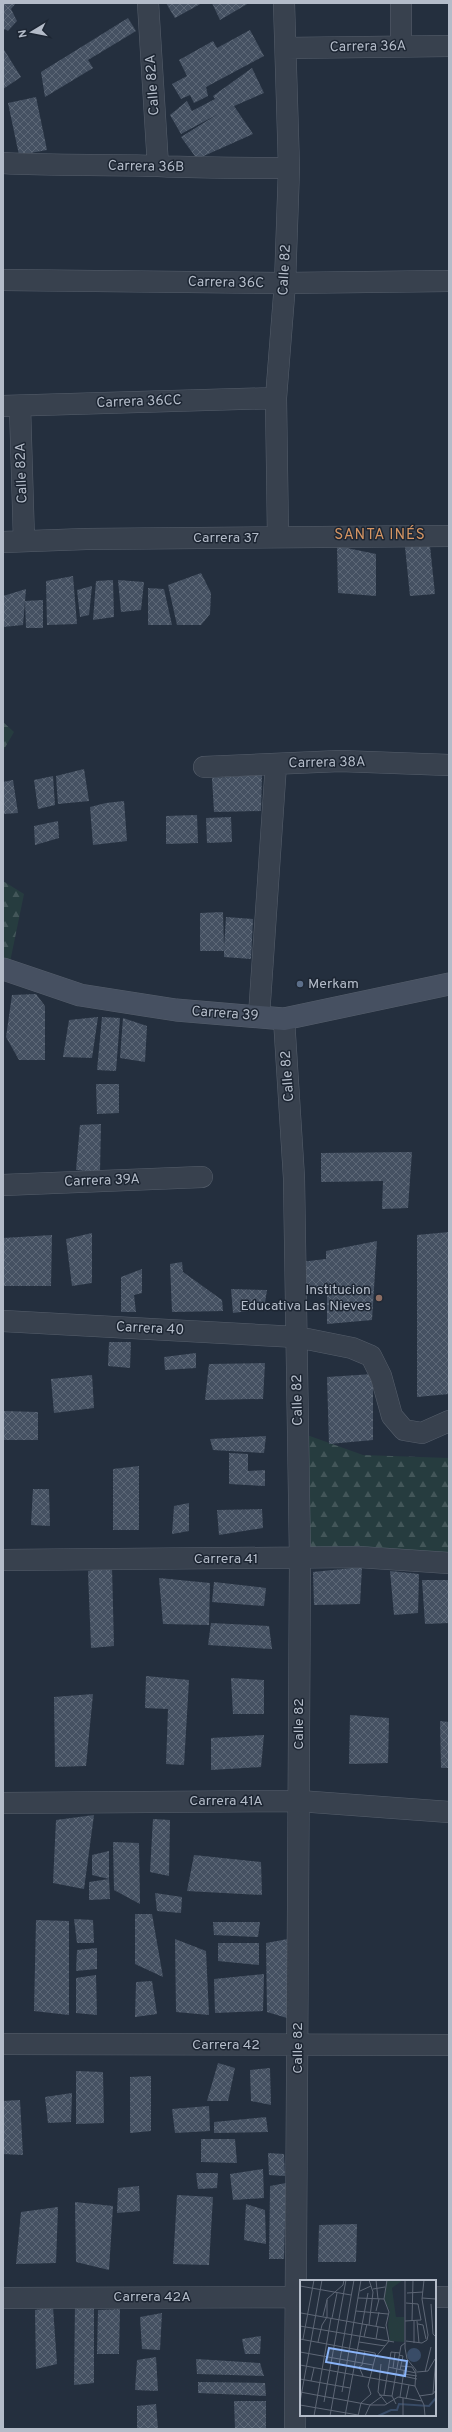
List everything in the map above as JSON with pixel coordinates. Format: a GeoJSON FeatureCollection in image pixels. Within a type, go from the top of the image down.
{"type":"FeatureCollection","features":[{"type":"Feature","properties":{"kind":"main road","name":"Carrera 39"},"geometry":{"type":"LineString","coordinates":[[3,969],[80,995],[176,1010],[284,1019],[449,984]]}},
{"type":"Feature","properties":{"kind":"street","name":"Calle 82A"},"geometry":{"type":"LineString","coordinates":[[148,3],[158,166]]}},
{"type":"Feature","properties":{"kind":"street","name":"Calle 82"},"geometry":{"type":"LineString","coordinates":[[278,537],[276,398],[285,283],[289,168],[284,3]]}},
{"type":"Feature","properties":{"kind":"street"},"geometry":{"type":"LineString","coordinates":[[401,3],[401,46]]}},
{"type":"Feature","properties":{"kind":"street","name":"Carrera 36A"},"geometry":{"type":"LineString","coordinates":[[286,48],[449,46]]}},
{"type":"Feature","properties":{"kind":"street","name":"Carrera 36B"},"geometry":{"type":"LineString","coordinates":[[3,162],[63,166],[158,166],[198,169],[289,168]]}},
{"type":"Feature","properties":{"kind":"street","name":"Carrera 36C"},"geometry":{"type":"LineString","coordinates":[[3,280],[285,283],[449,282]]}},
{"type":"Feature","properties":{"kind":"street","name":"Carrera 36CC"},"geometry":{"type":"LineString","coordinates":[[12,406],[276,398]]}},
{"type":"Feature","properties":{"kind":"street","name":"Calle 82A"},"geometry":{"type":"LineString","coordinates":[[12,406],[24,541]]}},
{"type":"Feature","properties":{"kind":"street","name":"Carrera 37"},"geometry":{"type":"LineString","coordinates":[[3,542],[278,537],[449,536]]}},
{"type":"Feature","properties":{"kind":"street","name":"Carrera 38A"},"geometry":{"type":"LineString","coordinates":[[204,767],[340,761],[449,765]]}},
{"type":"Feature","properties":{"kind":"street"},"geometry":{"type":"LineString","coordinates":[[259,1016],[276,764]]}},
{"type":"Feature","properties":{"kind":"street","name":"Calle 82"},"geometry":{"type":"LineString","coordinates":[[284,1019],[294,1178],[300,1558],[298,2045],[299,2297],[295,2429]]}},
{"type":"Feature","properties":{"kind":"street","name":"Carrera 39A"},"geometry":{"type":"LineString","coordinates":[[3,1185],[202,1177]]}},
{"type":"Feature","properties":{"kind":"street","name":"Carrera 40"},"geometry":{"type":"LineString","coordinates":[[3,1321],[297,1337],[352,1348],[371,1356],[381,1376],[392,1416],[404,1430],[422,1433],[449,1421]]}},
{"type":"Feature","properties":{"kind":"street","name":"Carrera 41"},"geometry":{"type":"LineString","coordinates":[[3,1560],[359,1557],[449,1563]]}},
{"type":"Feature","properties":{"kind":"street","name":"Carrera 41A"},"geometry":{"type":"LineString","coordinates":[[3,1803],[299,1801],[449,1812]]}},
{"type":"Feature","properties":{"kind":"street","name":"Carrera 42"},"geometry":{"type":"LineString","coordinates":[[3,2044],[449,2045]]}},
{"type":"Feature","properties":{"kind":"street","name":"Carrera 42A"},"geometry":{"type":"LineString","coordinates":[[3,2298],[299,2297]]}},
{"type":"Feature","properties":{"kind":"street"},"geometry":{"type":"LineString","coordinates":[[436,2297],[449,2297]]}},
{"type":"Feature","properties":{"kind":"green space"},"geometry":{"type":"Polygon","coordinates":[[[3,722],[14,732],[3,751],[3,722]]]}},
{"type":"Feature","properties":{"kind":"green space"},"geometry":{"type":"Polygon","coordinates":[[[3,881],[24,894],[10,962],[3,958],[3,881]]]}},
{"type":"Feature","properties":{"kind":"green space"},"geometry":{"type":"Polygon","coordinates":[[[307,1435],[363,1455],[449,1458],[449,1557],[308,1549],[307,1435]]]}},
{"type":"Feature","properties":{"kind":"building"},"geometry":{"type":"Polygon","coordinates":[[[3,3],[16,3],[11,9],[17,21],[8,31],[5,29],[3,31],[3,3]]]}},
{"type":"Feature","properties":{"kind":"building"},"geometry":{"type":"Polygon","coordinates":[[[166,3],[202,3],[175,18],[166,3]]]}},
{"type":"Feature","properties":{"kind":"building"},"geometry":{"type":"Polygon","coordinates":[[[212,3],[249,3],[220,20],[212,3]]]}},
{"type":"Feature","properties":{"kind":"building"},"geometry":{"type":"Polygon","coordinates":[[[128,18],[136,31],[88,60],[93,68],[45,97],[41,72],[128,18]]]}},
{"type":"Feature","properties":{"kind":"building"},"geometry":{"type":"Polygon","coordinates":[[[250,30],[264,56],[206,87],[208,96],[194,103],[190,95],[181,99],[172,84],[187,76],[179,60],[213,41],[217,48],[250,30]]]}},
{"type":"Feature","properties":{"kind":"building"},"geometry":{"type":"Polygon","coordinates":[[[3,48],[21,77],[3,89],[3,48]]]}},
{"type":"Feature","properties":{"kind":"building"},"geometry":{"type":"Polygon","coordinates":[[[252,68],[264,93],[234,106],[253,134],[197,159],[181,137],[218,114],[181,134],[170,115],[187,101],[192,111],[215,99],[213,96],[252,68]]]}},
{"type":"Feature","properties":{"kind":"building"},"geometry":{"type":"Polygon","coordinates":[[[36,97],[47,150],[19,155],[8,103],[36,97]]]}},
{"type":"Feature","properties":{"kind":"building"},"geometry":{"type":"Polygon","coordinates":[[[337,546],[376,554],[376,596],[338,593],[337,546]]]}},
{"type":"Feature","properties":{"kind":"building"},"geometry":{"type":"Polygon","coordinates":[[[430,546],[435,594],[410,596],[405,547],[430,546]]]}},
{"type":"Feature","properties":{"kind":"building"},"geometry":{"type":"Polygon","coordinates":[[[201,573],[211,593],[210,614],[201,625],[177,625],[168,585],[201,573]]]}},
{"type":"Feature","properties":{"kind":"building"},"geometry":{"type":"Polygon","coordinates":[[[73,576],[77,624],[47,625],[46,581],[73,576]]]}},
{"type":"Feature","properties":{"kind":"building"},"geometry":{"type":"Polygon","coordinates":[[[113,580],[114,617],[93,620],[96,581],[113,580]]]}},
{"type":"Feature","properties":{"kind":"building"},"geometry":{"type":"Polygon","coordinates":[[[118,580],[144,582],[141,610],[121,612],[118,580]]]}},
{"type":"Feature","properties":{"kind":"building"},"geometry":{"type":"Polygon","coordinates":[[[92,586],[89,615],[80,617],[77,590],[92,586]]]}},
{"type":"Feature","properties":{"kind":"building"},"geometry":{"type":"Polygon","coordinates":[[[148,588],[164,589],[172,625],[148,625],[148,588]]]}},
{"type":"Feature","properties":{"kind":"building"},"geometry":{"type":"Polygon","coordinates":[[[26,589],[23,625],[3,627],[3,596],[26,589]]]}},
{"type":"Feature","properties":{"kind":"building"},"geometry":{"type":"Polygon","coordinates":[[[43,600],[43,628],[26,628],[25,601],[43,600]]]}},
{"type":"Feature","properties":{"kind":"building"},"geometry":{"type":"Polygon","coordinates":[[[84,769],[89,801],[58,804],[56,776],[84,769]]]}},
{"type":"Feature","properties":{"kind":"building"},"geometry":{"type":"Polygon","coordinates":[[[262,775],[261,811],[214,812],[212,778],[262,775]]]}},
{"type":"Feature","properties":{"kind":"building"},"geometry":{"type":"Polygon","coordinates":[[[53,776],[55,805],[38,809],[34,780],[53,776]]]}},
{"type":"Feature","properties":{"kind":"building"},"geometry":{"type":"Polygon","coordinates":[[[13,780],[18,813],[3,814],[3,782],[13,780]]]}},
{"type":"Feature","properties":{"kind":"building"},"geometry":{"type":"Polygon","coordinates":[[[124,801],[127,841],[93,845],[90,807],[124,801]]]}},
{"type":"Feature","properties":{"kind":"building"},"geometry":{"type":"Polygon","coordinates":[[[197,815],[198,843],[166,844],[166,816],[197,815]]]}},
{"type":"Feature","properties":{"kind":"building"},"geometry":{"type":"Polygon","coordinates":[[[231,817],[232,842],[207,843],[206,818],[231,817]]]}},
{"type":"Feature","properties":{"kind":"building"},"geometry":{"type":"Polygon","coordinates":[[[58,821],[59,838],[35,845],[34,826],[58,821]]]}},
{"type":"Feature","properties":{"kind":"building"},"geometry":{"type":"Polygon","coordinates":[[[223,912],[224,948],[226,917],[253,919],[251,959],[224,957],[224,951],[200,951],[200,913],[223,912]]]}},
{"type":"Feature","properties":{"kind":"building"},"geometry":{"type":"Polygon","coordinates":[[[36,994],[45,1006],[45,1060],[19,1060],[6,1037],[12,995],[36,994]]]}},
{"type":"Feature","properties":{"kind":"building"},"geometry":{"type":"Polygon","coordinates":[[[98,1017],[92,1058],[63,1057],[69,1020],[98,1017]]]}},
{"type":"Feature","properties":{"kind":"building"},"geometry":{"type":"Polygon","coordinates":[[[102,1017],[120,1018],[116,1071],[97,1070],[102,1017]]]}},
{"type":"Feature","properties":{"kind":"building"},"geometry":{"type":"Polygon","coordinates":[[[123,1018],[147,1026],[145,1062],[120,1058],[123,1018]]]}},
{"type":"Feature","properties":{"kind":"building"},"geometry":{"type":"Polygon","coordinates":[[[96,1084],[119,1084],[119,1113],[97,1114],[96,1084]]]}},
{"type":"Feature","properties":{"kind":"building"},"geometry":{"type":"Polygon","coordinates":[[[101,1124],[100,1172],[76,1170],[80,1125],[101,1124]]]}},
{"type":"Feature","properties":{"kind":"building"},"geometry":{"type":"Polygon","coordinates":[[[412,1152],[408,1208],[382,1209],[383,1181],[321,1182],[321,1153],[412,1152]]]}},
{"type":"Feature","properties":{"kind":"building"},"geometry":{"type":"Polygon","coordinates":[[[449,1232],[449,1394],[417,1397],[417,1235],[449,1232]]]}},
{"type":"Feature","properties":{"kind":"building"},"geometry":{"type":"Polygon","coordinates":[[[92,1233],[92,1283],[72,1286],[66,1239],[92,1233]]]}},
{"type":"Feature","properties":{"kind":"building"},"geometry":{"type":"Polygon","coordinates":[[[52,1235],[51,1286],[3,1286],[3,1238],[52,1235]]]}},
{"type":"Feature","properties":{"kind":"building"},"geometry":{"type":"Polygon","coordinates":[[[377,1241],[372,1320],[327,1324],[327,1293],[300,1295],[300,1262],[326,1259],[326,1251],[377,1241]]]}},
{"type":"Feature","properties":{"kind":"building"},"geometry":{"type":"Polygon","coordinates":[[[182,1262],[183,1272],[222,1300],[223,1311],[172,1312],[170,1264],[182,1262]]]}},
{"type":"Feature","properties":{"kind":"building"},"geometry":{"type":"Polygon","coordinates":[[[142,1269],[142,1293],[134,1295],[136,1312],[121,1312],[121,1277],[142,1269]]]}},
{"type":"Feature","properties":{"kind":"building"},"geometry":{"type":"Polygon","coordinates":[[[231,1289],[267,1290],[264,1309],[233,1313],[231,1289]]]}},
{"type":"Feature","properties":{"kind":"building"},"geometry":{"type":"Polygon","coordinates":[[[109,1342],[131,1342],[130,1368],[108,1366],[109,1342]]]}},
{"type":"Feature","properties":{"kind":"building"},"geometry":{"type":"Polygon","coordinates":[[[196,1353],[196,1368],[165,1370],[164,1357],[196,1353]]]}},
{"type":"Feature","properties":{"kind":"building"},"geometry":{"type":"Polygon","coordinates":[[[265,1363],[263,1399],[205,1400],[209,1364],[265,1363]]]}},
{"type":"Feature","properties":{"kind":"building"},"geometry":{"type":"Polygon","coordinates":[[[373,1374],[373,1440],[329,1444],[327,1377],[373,1374]]]}},
{"type":"Feature","properties":{"kind":"building"},"geometry":{"type":"Polygon","coordinates":[[[92,1375],[94,1408],[54,1413],[51,1379],[92,1375]]]}},
{"type":"Feature","properties":{"kind":"building"},"geometry":{"type":"Polygon","coordinates":[[[3,1411],[38,1412],[38,1440],[3,1440],[3,1411]]]}},
{"type":"Feature","properties":{"kind":"building"},"geometry":{"type":"Polygon","coordinates":[[[266,1436],[264,1453],[213,1450],[210,1439],[266,1436]]]}},
{"type":"Feature","properties":{"kind":"building"},"geometry":{"type":"Polygon","coordinates":[[[229,1453],[248,1454],[248,1471],[265,1470],[265,1486],[229,1484],[229,1453]]]}},
{"type":"Feature","properties":{"kind":"building"},"geometry":{"type":"Polygon","coordinates":[[[139,1466],[139,1530],[113,1530],[113,1469],[139,1466]]]}},
{"type":"Feature","properties":{"kind":"building"},"geometry":{"type":"Polygon","coordinates":[[[33,1489],[49,1489],[50,1526],[31,1525],[33,1489]]]}},
{"type":"Feature","properties":{"kind":"building"},"geometry":{"type":"Polygon","coordinates":[[[189,1503],[189,1531],[172,1534],[174,1506],[189,1503]]]}},
{"type":"Feature","properties":{"kind":"building"},"geometry":{"type":"Polygon","coordinates":[[[262,1509],[263,1528],[219,1535],[217,1510],[262,1509]]]}},
{"type":"Feature","properties":{"kind":"building"},"geometry":{"type":"Polygon","coordinates":[[[112,1567],[114,1646],[91,1648],[88,1571],[112,1567]]]}},
{"type":"Feature","properties":{"kind":"building"},"geometry":{"type":"Polygon","coordinates":[[[362,1567],[360,1604],[314,1605],[313,1572],[362,1567]]]}},
{"type":"Feature","properties":{"kind":"building"},"geometry":{"type":"Polygon","coordinates":[[[390,1571],[419,1574],[418,1613],[394,1615],[390,1571]]]}},
{"type":"Feature","properties":{"kind":"building"},"geometry":{"type":"Polygon","coordinates":[[[159,1578],[210,1583],[209,1625],[163,1624],[159,1578]]]}},
{"type":"Feature","properties":{"kind":"building"},"geometry":{"type":"Polygon","coordinates":[[[422,1580],[449,1580],[449,1623],[425,1624],[422,1580]]]}},
{"type":"Feature","properties":{"kind":"building"},"geometry":{"type":"Polygon","coordinates":[[[214,1582],[266,1588],[264,1606],[212,1602],[214,1582]]]}},
{"type":"Feature","properties":{"kind":"building"},"geometry":{"type":"Polygon","coordinates":[[[211,1623],[269,1626],[272,1649],[208,1645],[211,1623]]]}},
{"type":"Feature","properties":{"kind":"building"},"geometry":{"type":"Polygon","coordinates":[[[146,1676],[189,1680],[184,1765],[166,1764],[168,1709],[145,1708],[146,1676]]]}},
{"type":"Feature","properties":{"kind":"building"},"geometry":{"type":"Polygon","coordinates":[[[231,1678],[264,1680],[264,1714],[233,1714],[231,1678]]]}},
{"type":"Feature","properties":{"kind":"building"},"geometry":{"type":"Polygon","coordinates":[[[93,1694],[86,1766],[55,1767],[54,1697],[93,1694]]]}},
{"type":"Feature","properties":{"kind":"building"},"geometry":{"type":"Polygon","coordinates":[[[350,1715],[389,1718],[388,1763],[349,1764],[350,1715]]]}},
{"type":"Feature","properties":{"kind":"building"},"geometry":{"type":"Polygon","coordinates":[[[440,1721],[449,1722],[449,1768],[441,1768],[440,1721]]]}},
{"type":"Feature","properties":{"kind":"building"},"geometry":{"type":"Polygon","coordinates":[[[264,1735],[261,1767],[211,1770],[211,1738],[264,1735]]]}},
{"type":"Feature","properties":{"kind":"building"},"geometry":{"type":"Polygon","coordinates":[[[94,1815],[84,1889],[53,1883],[56,1820],[94,1815]]]}},
{"type":"Feature","properties":{"kind":"building"},"geometry":{"type":"Polygon","coordinates":[[[153,1819],[170,1820],[169,1876],[150,1872],[153,1819]]]}},
{"type":"Feature","properties":{"kind":"building"},"geometry":{"type":"Polygon","coordinates":[[[113,1842],[139,1843],[140,1904],[114,1890],[113,1842]]]}},
{"type":"Feature","properties":{"kind":"building"},"geometry":{"type":"Polygon","coordinates":[[[109,1851],[109,1879],[92,1875],[92,1855],[109,1851]]]}},
{"type":"Feature","properties":{"kind":"building"},"geometry":{"type":"Polygon","coordinates":[[[194,1855],[261,1862],[262,1895],[187,1891],[194,1855]]]}},
{"type":"Feature","properties":{"kind":"building"},"geometry":{"type":"Polygon","coordinates":[[[109,1879],[110,1899],[89,1900],[89,1882],[109,1879]]]}},
{"type":"Feature","properties":{"kind":"building"},"geometry":{"type":"Polygon","coordinates":[[[155,1893],[182,1897],[181,1913],[157,1911],[155,1893]]]}},
{"type":"Feature","properties":{"kind":"building"},"geometry":{"type":"Polygon","coordinates":[[[135,1914],[152,1914],[163,1977],[135,1964],[135,1914]]]}},
{"type":"Feature","properties":{"kind":"building"},"geometry":{"type":"Polygon","coordinates":[[[74,1919],[93,1920],[94,1943],[77,1943],[74,1919]]]}},
{"type":"Feature","properties":{"kind":"building"},"geometry":{"type":"Polygon","coordinates":[[[36,1920],[69,1921],[69,2015],[34,2011],[36,1920]]]}},
{"type":"Feature","properties":{"kind":"building"},"geometry":{"type":"Polygon","coordinates":[[[213,1922],[260,1922],[258,1937],[214,1935],[213,1922]]]}},
{"type":"Feature","properties":{"kind":"building"},"geometry":{"type":"Polygon","coordinates":[[[175,1939],[206,1951],[209,2015],[176,2012],[175,1939]]]}},
{"type":"Feature","properties":{"kind":"building"},"geometry":{"type":"Polygon","coordinates":[[[288,1939],[287,2018],[267,2012],[266,1943],[288,1939]]]}},
{"type":"Feature","properties":{"kind":"building"},"geometry":{"type":"Polygon","coordinates":[[[218,1943],[259,1943],[259,1965],[218,1961],[218,1943]]]}},
{"type":"Feature","properties":{"kind":"building"},"geometry":{"type":"Polygon","coordinates":[[[97,1948],[97,1969],[76,1971],[77,1950],[97,1948]]]}},
{"type":"Feature","properties":{"kind":"building"},"geometry":{"type":"Polygon","coordinates":[[[264,1974],[263,2011],[215,2013],[214,1979],[264,1974]]]}},
{"type":"Feature","properties":{"kind":"building"},"geometry":{"type":"Polygon","coordinates":[[[96,1975],[97,2015],[76,2013],[76,1978],[96,1975]]]}},
{"type":"Feature","properties":{"kind":"building"},"geometry":{"type":"Polygon","coordinates":[[[152,1981],[157,2014],[135,2017],[136,1982],[152,1981]]]}},
{"type":"Feature","properties":{"kind":"building"},"geometry":{"type":"Polygon","coordinates":[[[218,2063],[235,2068],[228,2101],[207,2101],[218,2063]]]}},
{"type":"Feature","properties":{"kind":"building"},"geometry":{"type":"Polygon","coordinates":[[[270,2068],[271,2105],[251,2101],[250,2070],[270,2068]]]}},
{"type":"Feature","properties":{"kind":"building"},"geometry":{"type":"Polygon","coordinates":[[[76,2071],[103,2072],[104,2123],[76,2124],[76,2071]]]}},
{"type":"Feature","properties":{"kind":"building"},"geometry":{"type":"Polygon","coordinates":[[[151,2076],[151,2131],[130,2133],[130,2077],[151,2076]]]}},
{"type":"Feature","properties":{"kind":"building"},"geometry":{"type":"Polygon","coordinates":[[[72,2093],[71,2122],[48,2123],[45,2097],[72,2093]]]}},
{"type":"Feature","properties":{"kind":"building"},"geometry":{"type":"Polygon","coordinates":[[[20,2100],[23,2155],[3,2154],[3,2101],[20,2100]]]}},
{"type":"Feature","properties":{"kind":"building"},"geometry":{"type":"Polygon","coordinates":[[[209,2106],[210,2131],[175,2133],[172,2109],[209,2106]]]}},
{"type":"Feature","properties":{"kind":"building"},"geometry":{"type":"Polygon","coordinates":[[[266,2117],[268,2132],[214,2133],[214,2122],[266,2117]]]}},
{"type":"Feature","properties":{"kind":"building"},"geometry":{"type":"Polygon","coordinates":[[[201,2139],[235,2139],[237,2163],[201,2162],[201,2139]]]}},
{"type":"Feature","properties":{"kind":"building"},"geometry":{"type":"Polygon","coordinates":[[[268,2153],[284,2154],[285,2176],[269,2175],[268,2153]]]}},
{"type":"Feature","properties":{"kind":"building"},"geometry":{"type":"Polygon","coordinates":[[[263,2169],[264,2198],[233,2200],[230,2174],[263,2169]]]}},
{"type":"Feature","properties":{"kind":"building"},"geometry":{"type":"Polygon","coordinates":[[[196,2173],[218,2173],[217,2188],[198,2189],[196,2173]]]}},
{"type":"Feature","properties":{"kind":"building"},"geometry":{"type":"Polygon","coordinates":[[[286,2183],[284,2259],[269,2259],[270,2186],[286,2183]]]}},
{"type":"Feature","properties":{"kind":"building"},"geometry":{"type":"Polygon","coordinates":[[[139,2186],[140,2211],[117,2213],[118,2188],[139,2186]]]}},
{"type":"Feature","properties":{"kind":"building"},"geometry":{"type":"Polygon","coordinates":[[[177,2195],[213,2197],[209,2265],[173,2264],[177,2195]]]}},
{"type":"Feature","properties":{"kind":"building"},"geometry":{"type":"Polygon","coordinates":[[[75,2202],[113,2206],[109,2270],[76,2262],[75,2202]]]}},
{"type":"Feature","properties":{"kind":"building"},"geometry":{"type":"Polygon","coordinates":[[[246,2204],[265,2210],[266,2244],[244,2240],[246,2204]]]}},
{"type":"Feature","properties":{"kind":"building"},"geometry":{"type":"Polygon","coordinates":[[[58,2207],[56,2263],[16,2264],[21,2212],[58,2207]]]}},
{"type":"Feature","properties":{"kind":"building"},"geometry":{"type":"Polygon","coordinates":[[[357,2224],[356,2262],[318,2262],[319,2225],[357,2224]]]}},
{"type":"Feature","properties":{"kind":"building"},"geometry":{"type":"Polygon","coordinates":[[[75,2303],[94,2307],[94,2383],[74,2385],[75,2303]]]}},
{"type":"Feature","properties":{"kind":"building"},"geometry":{"type":"Polygon","coordinates":[[[53,2307],[57,2364],[36,2369],[35,2310],[53,2307]]]}},
{"type":"Feature","properties":{"kind":"building"},"geometry":{"type":"Polygon","coordinates":[[[120,2309],[119,2354],[97,2354],[98,2310],[120,2309]]]}},
{"type":"Feature","properties":{"kind":"building"},"geometry":{"type":"Polygon","coordinates":[[[162,2313],[160,2350],[142,2349],[140,2317],[162,2313]]]}},
{"type":"Feature","properties":{"kind":"building"},"geometry":{"type":"Polygon","coordinates":[[[261,2336],[260,2354],[245,2354],[242,2339],[261,2336]]]}},
{"type":"Feature","properties":{"kind":"building"},"geometry":{"type":"Polygon","coordinates":[[[156,2357],[158,2391],[135,2390],[137,2360],[156,2357]]]}},
{"type":"Feature","properties":{"kind":"building"},"geometry":{"type":"Polygon","coordinates":[[[196,2359],[260,2363],[264,2376],[197,2374],[196,2359]]]}},
{"type":"Feature","properties":{"kind":"building"},"geometry":{"type":"Polygon","coordinates":[[[198,2382],[265,2383],[266,2396],[198,2393],[198,2382]]]}},
{"type":"Feature","properties":{"kind":"building"},"geometry":{"type":"Polygon","coordinates":[[[234,2401],[266,2401],[266,2429],[235,2429],[234,2401]]]}},
{"type":"Feature","properties":{"kind":"building"},"geometry":{"type":"Polygon","coordinates":[[[156,2404],[158,2429],[137,2429],[137,2406],[156,2404]]]}},
{"type":"Feature","properties":{"kind":"place","name":"Merkam"},"geometry":{"type":"Point","coordinates":[300,984]}},
{"type":"Feature","properties":{"kind":"place","name":"Institucion Educativa Las Nieves"},"geometry":{"type":"Point","coordinates":[379,1298]}},
{"type":"Feature","properties":{"kind":"district","name":"SANTA INÉS"},"geometry":{"type":"Point","coordinates":[380,535]}}]}
